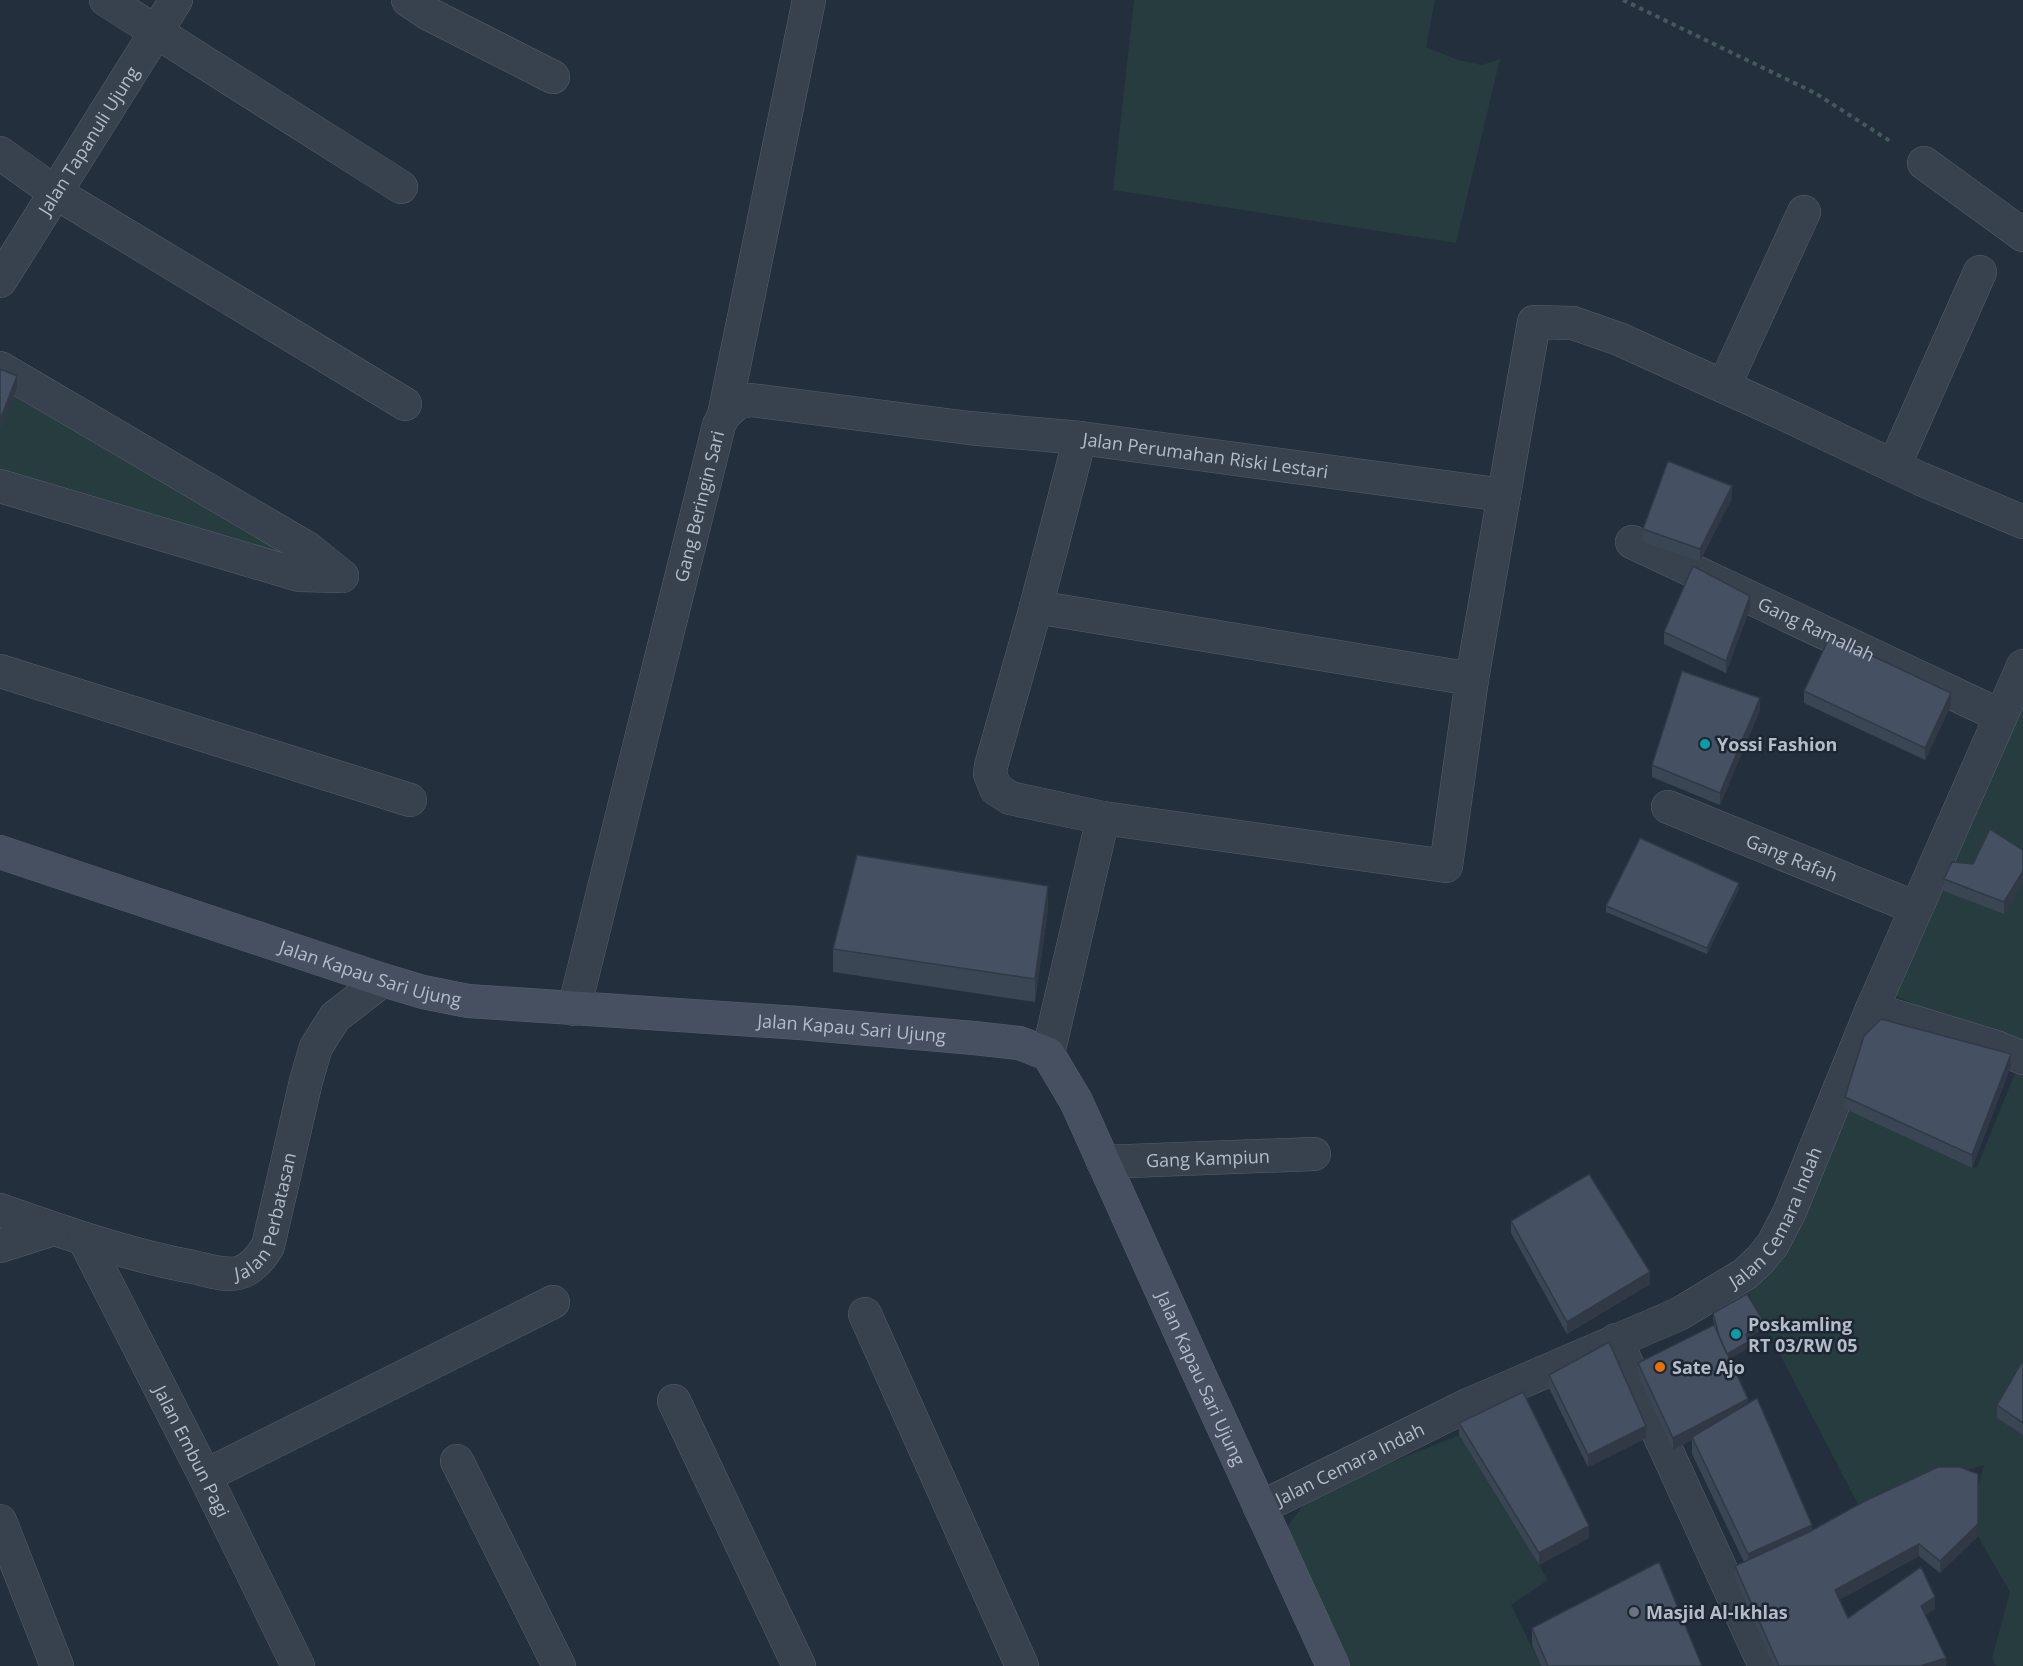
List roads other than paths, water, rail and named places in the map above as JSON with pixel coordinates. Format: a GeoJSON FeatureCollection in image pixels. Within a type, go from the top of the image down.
{"type":"FeatureCollection","features":[{"type":"Feature","properties":{"kind":"street"},"geometry":{"type":"LineString","coordinates":[[106,0],[400,187]]}},
{"type":"Feature","properties":{"kind":"street","name":"Jalan Tapanuli Ujung"},"geometry":{"type":"LineString","coordinates":[[0,281],[176,0]]}},
{"type":"Feature","properties":{"kind":"street"},"geometry":{"type":"LineString","coordinates":[[408,0],[427,13],[553,76]]}},
{"type":"Feature","properties":{"kind":"street","name":"Gang Beringin Sari"},"geometry":{"type":"LineString","coordinates":[[574,1009],[719,425],[724,415],[809,0]]}},
{"type":"Feature","properties":{"kind":"street"},"geometry":{"type":"LineString","coordinates":[[0,153],[56,193],[405,404]]}},
{"type":"Feature","properties":{"kind":"street"},"geometry":{"type":"LineString","coordinates":[[1924,163],[2023,235]]}},
{"type":"Feature","properties":{"kind":"street"},"geometry":{"type":"LineString","coordinates":[[1804,212],[1724,386],[1921,479],[2023,522]]}},
{"type":"Feature","properties":{"kind":"street"},"geometry":{"type":"LineString","coordinates":[[1894,466],[1980,273]]}},
{"type":"Feature","properties":{"kind":"street","name":"Jalan Perumahan Riski Lestari"},"geometry":{"type":"LineString","coordinates":[[1504,495],[1080,438],[1036,608],[991,766],[992,782],[996,789],[1010,798],[1102,818],[1446,866],[1472,679],[1504,495],[1534,322],[1573,323],[1619,339],[1724,386]]}},
{"type":"Feature","properties":{"kind":"street"},"geometry":{"type":"LineString","coordinates":[[0,368],[307,548],[342,576],[298,575],[0,486]]}},
{"type":"Feature","properties":{"kind":"street"},"geometry":{"type":"LineString","coordinates":[[724,415],[737,403],[751,400],[958,427],[1080,438]]}},
{"type":"Feature","properties":{"kind":"street","name":"Gang Ramallah"},"geometry":{"type":"LineString","coordinates":[[1632,542],[2001,716]]}},
{"type":"Feature","properties":{"kind":"street"},"geometry":{"type":"LineString","coordinates":[[1036,608],[1472,679]]}},
{"type":"Feature","properties":{"kind":"street","name":"Jalan Cemara Indah"},"geometry":{"type":"LineString","coordinates":[[1260,1508],[1470,1404],[1679,1314],[1745,1274],[1773,1244],[1790,1211],[1872,1009],[2023,666]]}},
{"type":"Feature","properties":{"kind":"street"},"geometry":{"type":"LineString","coordinates":[[0,671],[410,800]]}},
{"type":"Feature","properties":{"kind":"street","name":"Gang Rafah"},"geometry":{"type":"LineString","coordinates":[[1668,807],[1916,908]]}},
{"type":"Feature","properties":{"kind":"street"},"geometry":{"type":"LineString","coordinates":[[1048,1054],[1102,818]]}},
{"type":"Feature","properties":{"kind":"street","name":"Jalan Kapau Sari Ujung"},"geometry":{"type":"LineString","coordinates":[[0,852],[383,980],[423,992],[468,1001],[799,1023],[1019,1043],[1048,1054],[1076,1101],[1333,1666]]}},
{"type":"Feature","properties":{"kind":"street","name":"Jalan Perbatasan"},"geometry":{"type":"LineString","coordinates":[[0,1210],[84,1239],[163,1262],[226,1274],[245,1271],[255,1263],[268,1246],[316,1047],[335,1017],[383,980]]}},
{"type":"Feature","properties":{"kind":"street"},"geometry":{"type":"LineString","coordinates":[[1872,1009],[1996,1047],[2023,1058]]}},
{"type":"Feature","properties":{"kind":"street","name":"Gang Kampiun"},"geometry":{"type":"LineString","coordinates":[[1103,1162],[1314,1154]]}},
{"type":"Feature","properties":{"kind":"street"},"geometry":{"type":"LineString","coordinates":[[0,1246],[53,1229]]}},
{"type":"Feature","properties":{"kind":"street","name":"Jalan Embun Pagi"},"geometry":{"type":"LineString","coordinates":[[84,1239],[206,1476],[298,1666]]}},
{"type":"Feature","properties":{"kind":"street"},"geometry":{"type":"LineString","coordinates":[[206,1476],[553,1302]]}},
{"type":"Feature","properties":{"kind":"street"},"geometry":{"type":"LineString","coordinates":[[865,1314],[1022,1666]]}},
{"type":"Feature","properties":{"kind":"street"},"geometry":{"type":"LineString","coordinates":[[1616,1340],[1765,1666]]}},
{"type":"Feature","properties":{"kind":"street"},"geometry":{"type":"LineString","coordinates":[[674,1401],[799,1666]]}},
{"type":"Feature","properties":{"kind":"street"},"geometry":{"type":"LineString","coordinates":[[457,1461],[559,1666]]}},
{"type":"Feature","properties":{"kind":"street"},"geometry":{"type":"LineString","coordinates":[[0,1521],[57,1666]]}},
{"type":"Feature","properties":{"kind":"place","name":"Yossi Fashion"},"geometry":{"type":"Point","coordinates":[1705,744]}},
{"type":"Feature","properties":{"kind":"place","name":"Poskamling RT 03/RW 05"},"geometry":{"type":"Point","coordinates":[1736,1334]}},
{"type":"Feature","properties":{"kind":"place","name":"Sate Ajo"},"geometry":{"type":"Point","coordinates":[1660,1367]}},
{"type":"Feature","properties":{"kind":"place","name":"Masjid Al-Ikhlas"},"geometry":{"type":"Point","coordinates":[1634,1612]}}]}
